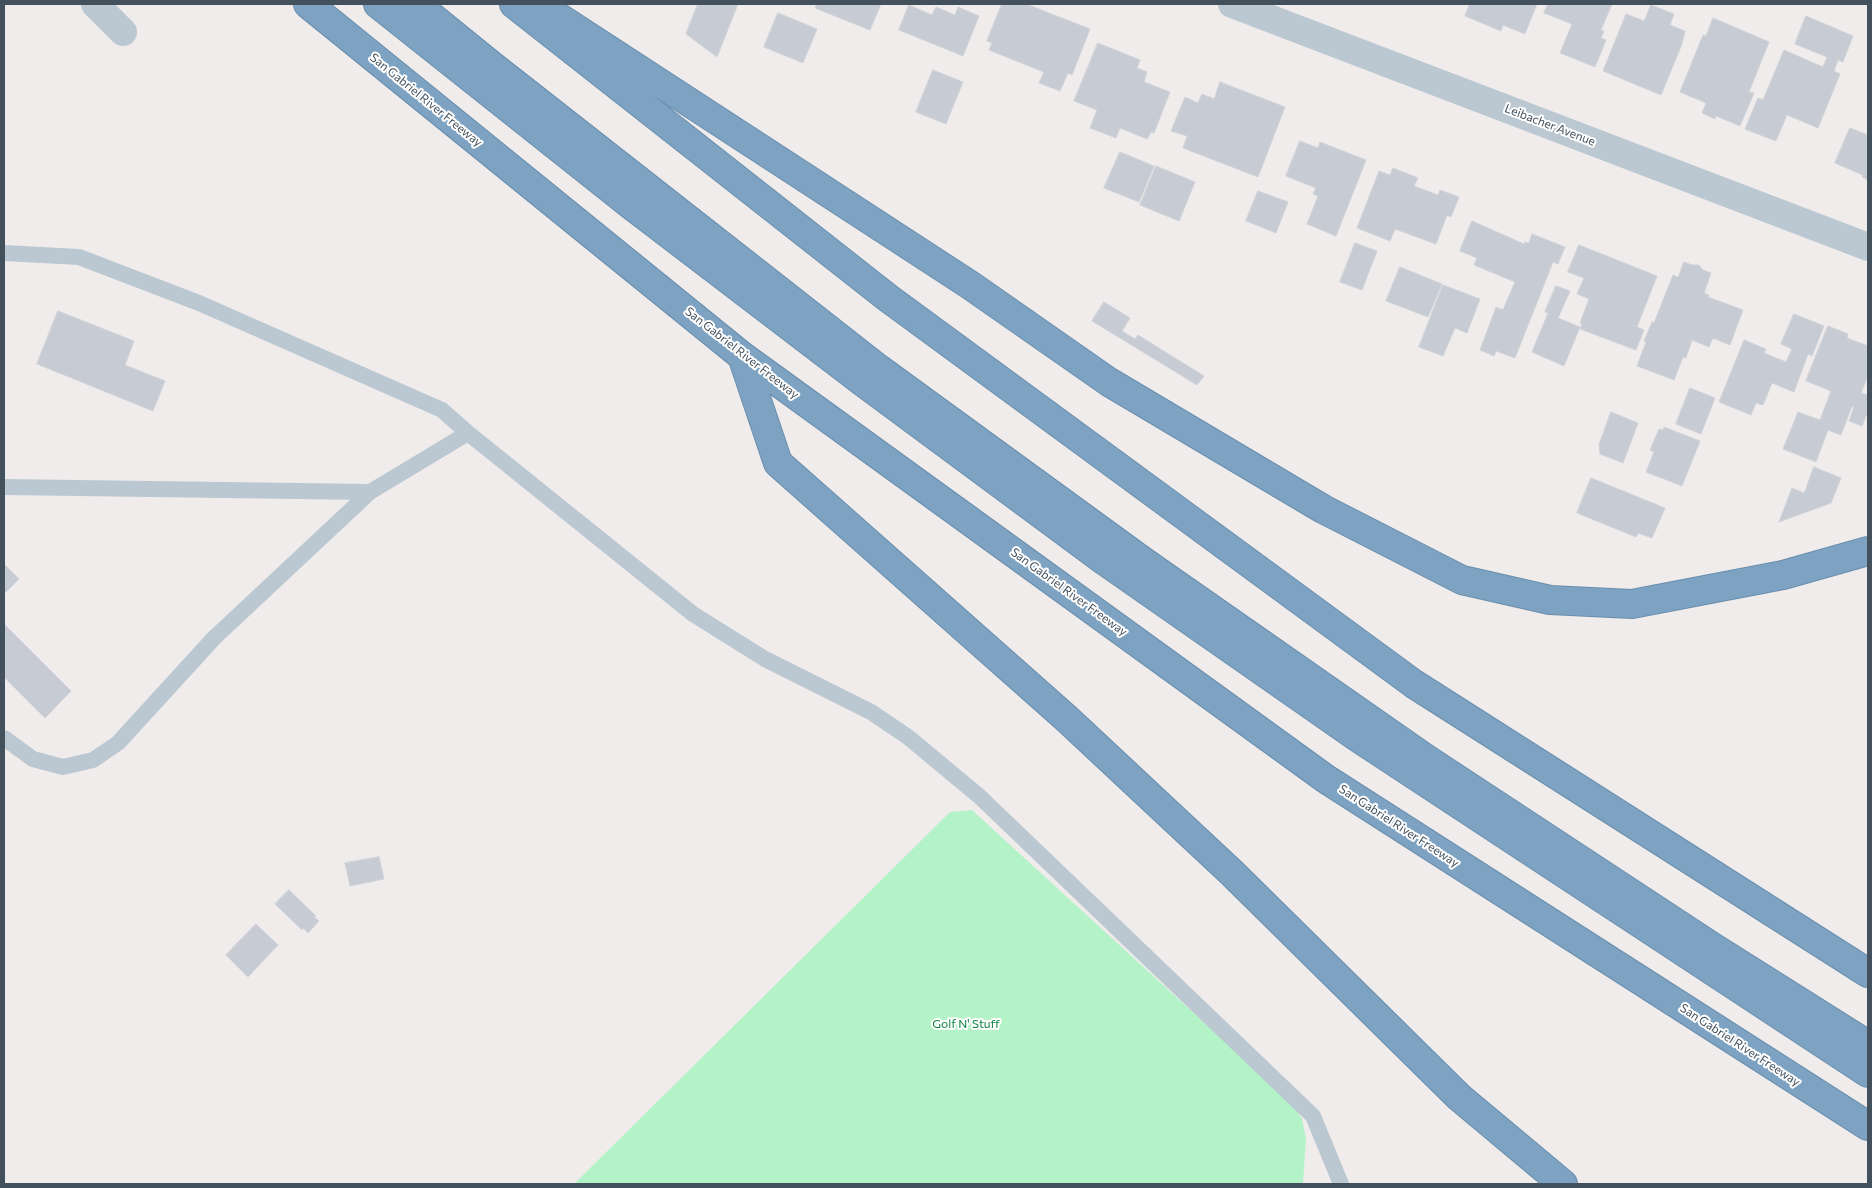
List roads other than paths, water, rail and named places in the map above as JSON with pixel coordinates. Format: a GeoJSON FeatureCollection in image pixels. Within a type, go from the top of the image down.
{"type":"FeatureCollection","features":[{"type":"Feature","properties":{"kind":"highway","name":"San Gabriel River Freeway"},"geometry":{"type":"LineString","coordinates":[[308,4],[742,356],[1326,779],[1868,1126]]}},
{"type":"Feature","properties":{"kind":"highway"},"geometry":{"type":"LineString","coordinates":[[378,4],[631,205],[863,382],[1102,559],[1358,737],[1868,1073]]}},
{"type":"Feature","properties":{"kind":"highway"},"geometry":{"type":"LineString","coordinates":[[416,4],[879,369],[1144,562],[1425,758],[1711,946],[1868,1045]]}},
{"type":"Feature","properties":{"kind":"highway"},"geometry":{"type":"LineString","coordinates":[[514,4],[888,298],[1414,684],[1868,972]]}},
{"type":"Feature","properties":{"kind":"highway"},"geometry":{"type":"LineString","coordinates":[[538,4],[970,285],[1109,382],[1323,509],[1462,580],[1550,600],[1632,604],[1783,575],[1868,551]]}},
{"type":"Feature","properties":{"kind":"highway"},"geometry":{"type":"LineString","coordinates":[[742,356],[778,464],[1066,718],[1232,873],[1459,1097],[1564,1184]]}},
{"type":"Feature","properties":{"kind":"street"},"geometry":{"type":"LineString","coordinates":[[95,4],[123,32]]}},
{"type":"Feature","properties":{"kind":"street","name":"Leibacher Avenue"},"geometry":{"type":"LineString","coordinates":[[1232,4],[1868,246]]}},
{"type":"Feature","properties":{"kind":"lane"},"geometry":{"type":"LineString","coordinates":[[4,253],[79,257],[199,303],[442,410],[693,614],[764,659],[871,712],[908,737],[979,796],[1313,1116],[1341,1184]]}},
{"type":"Feature","properties":{"kind":"lane"},"geometry":{"type":"LineString","coordinates":[[4,738],[33,759],[63,767],[93,760],[118,743],[214,638],[370,492],[468,433]]}},
{"type":"Feature","properties":{"kind":"lane"},"geometry":{"type":"LineString","coordinates":[[4,487],[370,492]]}},
{"type":"Feature","properties":{"kind":"park label","name":"Golf N' Stuff"},"geometry":{"type":"Point","coordinates":[966,1024]}}]}
